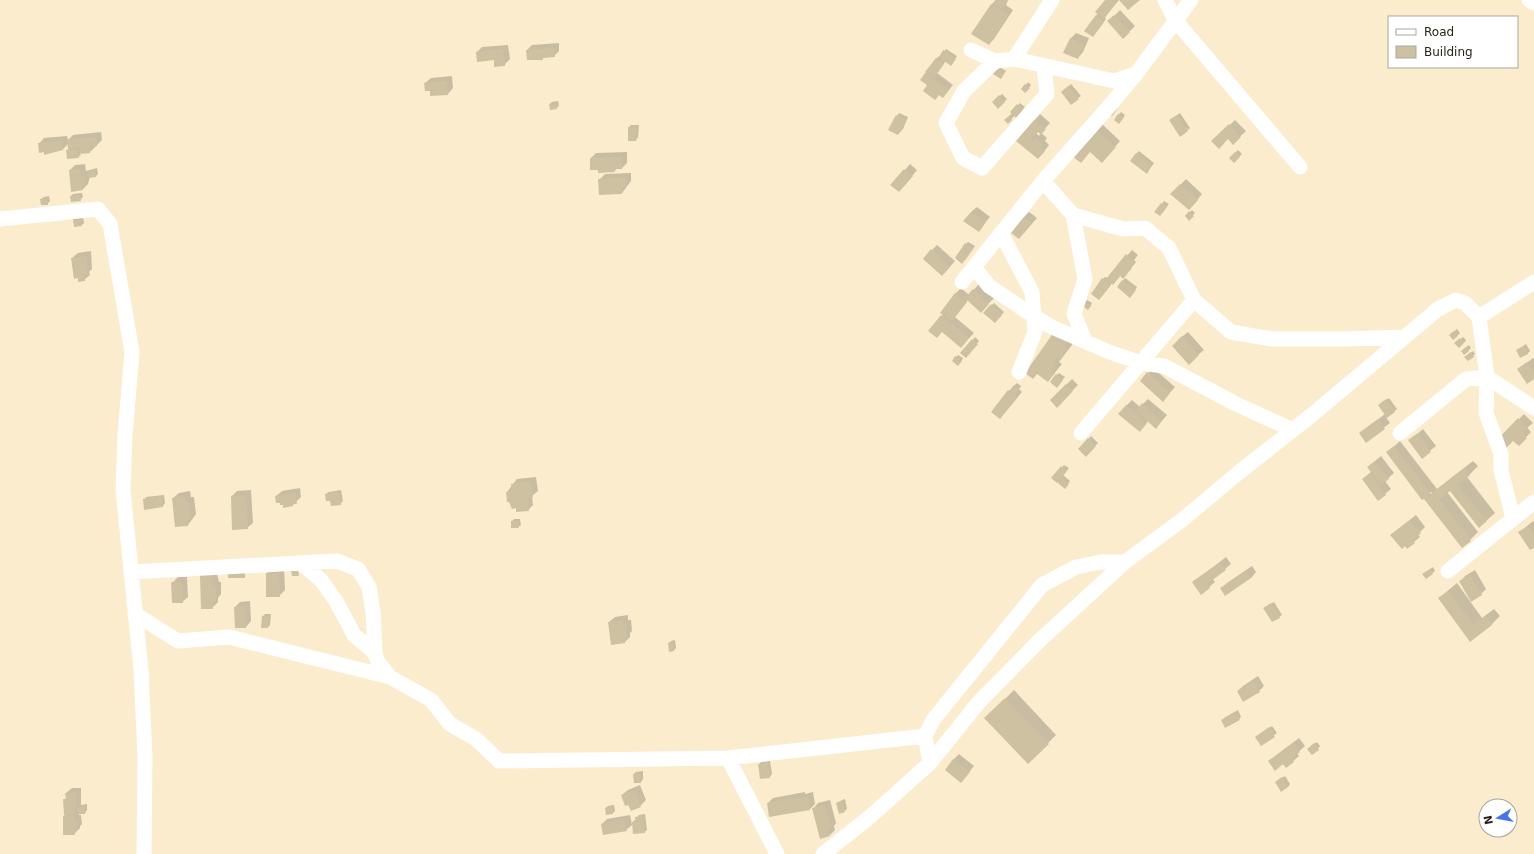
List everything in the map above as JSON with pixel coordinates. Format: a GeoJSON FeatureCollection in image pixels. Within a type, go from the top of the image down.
{"type":"FeatureCollection","features":[{"type":"Feature","properties":{"kind":"street"},"geometry":{"type":"LineString","coordinates":[[1014,59],[1052,0]]}},
{"type":"Feature","properties":{"kind":"street"},"geometry":{"type":"LineString","coordinates":[[1165,0],[1175,20],[1300,167]]}},
{"type":"Feature","properties":{"kind":"street"},"geometry":{"type":"LineString","coordinates":[[1191,0],[1136,74],[1043,181],[962,282],[990,286],[1034,317],[1052,327],[1109,352],[1142,363],[1164,366],[1236,404],[1293,430]]}},
{"type":"Feature","properties":{"kind":"street"},"geometry":{"type":"LineString","coordinates":[[1529,0],[1534,3]]}},
{"type":"Feature","properties":{"kind":"street"},"geometry":{"type":"LineString","coordinates":[[971,50],[995,61],[1014,59],[1114,81],[1136,74]]}},
{"type":"Feature","properties":{"kind":"street"},"geometry":{"type":"LineString","coordinates":[[995,61],[964,91],[946,123],[962,158],[982,168],[1047,94],[1044,66]]}},
{"type":"Feature","properties":{"kind":"street"},"geometry":{"type":"LineString","coordinates":[[1043,181],[1073,215],[1085,279],[1074,314],[1085,342]]}},
{"type":"Feature","properties":{"kind":"street"},"geometry":{"type":"LineString","coordinates":[[0,219],[98,209],[110,224],[132,352],[125,435],[123,490],[141,670],[145,757],[144,854]]}},
{"type":"Feature","properties":{"kind":"street"},"geometry":{"type":"LineString","coordinates":[[1073,215],[1123,229],[1145,228],[1169,248],[1194,300],[1231,332],[1272,339],[1405,337]]}},
{"type":"Feature","properties":{"kind":"street"},"geometry":{"type":"LineString","coordinates":[[1001,233],[1032,292],[1035,332],[1018,372]]}},
{"type":"Feature","properties":{"kind":"street"},"geometry":{"type":"LineString","coordinates":[[1479,317],[1534,282]]}},
{"type":"Feature","properties":{"kind":"street"},"geometry":{"type":"LineString","coordinates":[[1081,433],[1194,300]]}},
{"type":"Feature","properties":{"kind":"street"},"geometry":{"type":"LineString","coordinates":[[823,854],[871,816],[930,763],[979,702],[1033,646],[1125,562],[1182,520],[1438,309],[1456,300],[1465,303],[1479,317],[1487,377],[1486,413],[1501,454],[1501,470],[1513,518]]}},
{"type":"Feature","properties":{"kind":"street"},"geometry":{"type":"LineString","coordinates":[[1400,432],[1466,379],[1487,377],[1534,408]]}},
{"type":"Feature","properties":{"kind":"street"},"geometry":{"type":"LineString","coordinates":[[1448,571],[1534,502]]}},
{"type":"Feature","properties":{"kind":"street"},"geometry":{"type":"LineString","coordinates":[[131,572],[337,561],[358,569],[369,587],[378,662],[390,676]]}},
{"type":"Feature","properties":{"kind":"street"},"geometry":{"type":"LineString","coordinates":[[930,763],[925,736],[933,720],[1042,585],[1076,567],[1101,562],[1125,562]]}},
{"type":"Feature","properties":{"kind":"street"},"geometry":{"type":"LineString","coordinates":[[302,563],[321,580],[336,601],[354,635],[376,653]]}},
{"type":"Feature","properties":{"kind":"street"},"geometry":{"type":"LineString","coordinates":[[135,614],[178,641],[229,636],[390,676],[431,700],[450,724],[476,739],[499,761],[728,758],[925,736]]}},
{"type":"Feature","properties":{"kind":"street"},"geometry":{"type":"LineString","coordinates":[[728,758],[777,854]]}},
{"type":"Feature","properties":{"kind":"building"},"geometry":{"type":"Polygon","coordinates":[[[995,0],[1007,0],[1003,9],[993,4],[995,0]]]}},
{"type":"Feature","properties":{"kind":"building"},"geometry":{"type":"Polygon","coordinates":[[[1105,0],[1114,0],[1117,2],[1104,19],[1095,12],[1105,0]]]}},
{"type":"Feature","properties":{"kind":"building"},"geometry":{"type":"Polygon","coordinates":[[[1119,0],[1140,0],[1128,10],[1119,0]]]}},
{"type":"Feature","properties":{"kind":"building"},"geometry":{"type":"Polygon","coordinates":[[[991,4],[1008,15],[989,45],[971,34],[991,4]]]}},
{"type":"Feature","properties":{"kind":"building"},"geometry":{"type":"Polygon","coordinates":[[[1096,15],[1104,22],[1093,37],[1084,31],[1096,15]]]}},
{"type":"Feature","properties":{"kind":"building"},"geometry":{"type":"Polygon","coordinates":[[[1114,15],[1130,32],[1123,39],[1107,21],[1114,15]]]}},
{"type":"Feature","properties":{"kind":"building"},"geometry":{"type":"Polygon","coordinates":[[[1070,38],[1084,44],[1078,59],[1063,53],[1070,38]]]}},
{"type":"Feature","properties":{"kind":"building"},"geometry":{"type":"Polygon","coordinates":[[[554,48],[555,57],[543,58],[543,60],[527,60],[526,50],[554,48]]]}},
{"type":"Feature","properties":{"kind":"building"},"geometry":{"type":"Polygon","coordinates":[[[503,49],[505,66],[494,67],[494,60],[477,62],[476,52],[503,49]]]}},
{"type":"Feature","properties":{"kind":"building"},"geometry":{"type":"Polygon","coordinates":[[[943,50],[956,59],[951,66],[939,57],[943,50]]]}},
{"type":"Feature","properties":{"kind":"building"},"geometry":{"type":"Polygon","coordinates":[[[936,58],[944,64],[934,78],[925,72],[936,58]]]}},
{"type":"Feature","properties":{"kind":"building"},"geometry":{"type":"Polygon","coordinates":[[[997,69],[1004,74],[1001,79],[993,74],[997,69]]]}},
{"type":"Feature","properties":{"kind":"building"},"geometry":{"type":"Polygon","coordinates":[[[925,73],[949,90],[943,98],[939,95],[935,100],[923,91],[927,85],[920,80],[925,73]]]}},
{"type":"Feature","properties":{"kind":"building"},"geometry":{"type":"Polygon","coordinates":[[[447,81],[448,95],[430,96],[430,91],[425,91],[424,83],[447,81]]]}},
{"type":"Feature","properties":{"kind":"building"},"geometry":{"type":"Polygon","coordinates":[[[1025,84],[1030,88],[1025,93],[1021,89],[1025,84]]]}},
{"type":"Feature","properties":{"kind":"building"},"geometry":{"type":"Polygon","coordinates":[[[1068,86],[1079,99],[1071,105],[1061,92],[1068,86]]]}},
{"type":"Feature","properties":{"kind":"building"},"geometry":{"type":"Polygon","coordinates":[[[999,95],[1005,102],[998,109],[992,102],[999,95]]]}},
{"type":"Feature","properties":{"kind":"building"},"geometry":{"type":"Polygon","coordinates":[[[556,103],[557,109],[550,110],[549,104],[556,103]]]}},
{"type":"Feature","properties":{"kind":"building"},"geometry":{"type":"Polygon","coordinates":[[[1017,104],[1023,110],[1016,118],[1010,112],[1017,104]]]}},
{"type":"Feature","properties":{"kind":"building"},"geometry":{"type":"Polygon","coordinates":[[[1118,114],[1124,117],[1119,124],[1114,120],[1118,114]]]}},
{"type":"Feature","properties":{"kind":"building"},"geometry":{"type":"Polygon","coordinates":[[[896,115],[906,120],[901,132],[900,131],[898,135],[888,130],[896,115]]]}},
{"type":"Feature","properties":{"kind":"building"},"geometry":{"type":"Polygon","coordinates":[[[1177,115],[1188,131],[1180,137],[1169,120],[1177,115]]]}},
{"type":"Feature","properties":{"kind":"building"},"geometry":{"type":"Polygon","coordinates":[[[1009,116],[1012,120],[1008,124],[1004,120],[1009,116]]]}},
{"type":"Feature","properties":{"kind":"building"},"geometry":{"type":"Polygon","coordinates":[[[1034,119],[1046,129],[1041,135],[1038,132],[1031,139],[1033,141],[1036,138],[1043,144],[1040,147],[1045,151],[1038,159],[1016,141],[1034,119]]]}},
{"type":"Feature","properties":{"kind":"building"},"geometry":{"type":"Polygon","coordinates":[[[1229,124],[1241,137],[1233,145],[1228,139],[1219,149],[1211,141],[1229,124]]]}},
{"type":"Feature","properties":{"kind":"building"},"geometry":{"type":"Polygon","coordinates":[[[628,127],[637,127],[636,141],[628,141],[628,127]]]}},
{"type":"Feature","properties":{"kind":"building"},"geometry":{"type":"Polygon","coordinates":[[[1096,129],[1116,147],[1102,163],[1090,152],[1081,163],[1072,156],[1096,129]]]}},
{"type":"Feature","properties":{"kind":"building"},"geometry":{"type":"Polygon","coordinates":[[[96,137],[97,146],[90,147],[90,153],[81,154],[80,147],[68,149],[67,140],[96,137]]]}},
{"type":"Feature","properties":{"kind":"building"},"geometry":{"type":"Polygon","coordinates":[[[62,141],[63,150],[44,155],[44,152],[39,153],[38,143],[62,141]]]}},
{"type":"Feature","properties":{"kind":"building"},"geometry":{"type":"Polygon","coordinates":[[[77,149],[79,158],[67,159],[66,150],[77,149]]]}},
{"type":"Feature","properties":{"kind":"building"},"geometry":{"type":"Polygon","coordinates":[[[1235,152],[1240,157],[1234,163],[1229,158],[1235,152]]]}},
{"type":"Feature","properties":{"kind":"building"},"geometry":{"type":"Polygon","coordinates":[[[1136,153],[1152,165],[1147,174],[1130,161],[1136,153]]]}},
{"type":"Feature","properties":{"kind":"building"},"geometry":{"type":"Polygon","coordinates":[[[622,157],[622,169],[614,169],[614,172],[598,173],[598,170],[590,170],[590,158],[622,157]]]}},
{"type":"Feature","properties":{"kind":"building"},"geometry":{"type":"Polygon","coordinates":[[[80,169],[81,176],[84,175],[85,185],[82,185],[83,190],[71,192],[69,170],[80,169]]]}},
{"type":"Feature","properties":{"kind":"building"},"geometry":{"type":"Polygon","coordinates":[[[904,169],[913,176],[899,192],[890,185],[904,169]]]}},
{"type":"Feature","properties":{"kind":"building"},"geometry":{"type":"Polygon","coordinates":[[[95,170],[96,177],[88,178],[88,171],[95,170]]]}},
{"type":"Feature","properties":{"kind":"building"},"geometry":{"type":"Polygon","coordinates":[[[626,178],[626,187],[622,188],[622,194],[599,195],[598,179],[626,178]]]}},
{"type":"Feature","properties":{"kind":"building"},"geometry":{"type":"Polygon","coordinates":[[[1180,184],[1198,200],[1189,210],[1170,194],[1180,184]]]}},
{"type":"Feature","properties":{"kind":"building"},"geometry":{"type":"Polygon","coordinates":[[[80,195],[81,201],[71,202],[70,196],[80,195]]]}},
{"type":"Feature","properties":{"kind":"building"},"geometry":{"type":"Polygon","coordinates":[[[47,198],[48,205],[41,205],[40,199],[47,198]]]}},
{"type":"Feature","properties":{"kind":"building"},"geometry":{"type":"Polygon","coordinates":[[[1161,203],[1167,207],[1160,216],[1154,212],[1161,203]]]}},
{"type":"Feature","properties":{"kind":"building"},"geometry":{"type":"Polygon","coordinates":[[[1189,211],[1194,216],[1189,221],[1185,216],[1189,211]]]}},
{"type":"Feature","properties":{"kind":"building"},"geometry":{"type":"Polygon","coordinates":[[[971,212],[986,222],[979,232],[963,221],[971,212]]]}},
{"type":"Feature","properties":{"kind":"building"},"geometry":{"type":"Polygon","coordinates":[[[1023,216],[1032,223],[1019,239],[1010,232],[1023,216]]]}},
{"type":"Feature","properties":{"kind":"building"},"geometry":{"type":"Polygon","coordinates":[[[73,219],[81,219],[82,226],[74,227],[73,219]]]}},
{"type":"Feature","properties":{"kind":"building"},"geometry":{"type":"Polygon","coordinates":[[[965,243],[973,249],[962,264],[955,258],[965,243]]]}},
{"type":"Feature","properties":{"kind":"building"},"geometry":{"type":"Polygon","coordinates":[[[931,249],[950,267],[942,276],[923,259],[931,249]]]}},
{"type":"Feature","properties":{"kind":"building"},"geometry":{"type":"Polygon","coordinates":[[[1126,254],[1134,261],[1129,266],[1132,268],[1123,279],[1120,276],[1113,285],[1106,279],[1126,254]]]}},
{"type":"Feature","properties":{"kind":"building"},"geometry":{"type":"Polygon","coordinates":[[[86,256],[88,275],[84,275],[85,281],[78,282],[78,278],[74,279],[71,258],[86,256]]]}},
{"type":"Feature","properties":{"kind":"building"},"geometry":{"type":"Polygon","coordinates":[[[1102,278],[1111,285],[1099,300],[1091,294],[1102,278]]]}},
{"type":"Feature","properties":{"kind":"building"},"geometry":{"type":"Polygon","coordinates":[[[1122,280],[1136,290],[1130,298],[1117,287],[1122,280]]]}},
{"type":"Feature","properties":{"kind":"building"},"geometry":{"type":"Polygon","coordinates":[[[973,289],[989,304],[981,313],[965,298],[973,289]]]}},
{"type":"Feature","properties":{"kind":"building"},"geometry":{"type":"Polygon","coordinates":[[[955,293],[967,302],[952,321],[940,313],[955,293]]]}},
{"type":"Feature","properties":{"kind":"building"},"geometry":{"type":"Polygon","coordinates":[[[1084,301],[1091,306],[1088,310],[1081,305],[1084,301]]]}},
{"type":"Feature","properties":{"kind":"building"},"geometry":{"type":"Polygon","coordinates":[[[991,304],[1002,315],[995,323],[983,313],[991,304]]]}},
{"type":"Feature","properties":{"kind":"building"},"geometry":{"type":"Polygon","coordinates":[[[941,315],[969,338],[961,348],[942,332],[937,338],[928,331],[941,315]]]}},
{"type":"Feature","properties":{"kind":"building"},"geometry":{"type":"Polygon","coordinates":[[[1454,331],[1458,336],[1453,340],[1449,335],[1454,331]]]}},
{"type":"Feature","properties":{"kind":"building"},"geometry":{"type":"Polygon","coordinates":[[[1054,332],[1067,342],[1064,347],[1067,349],[1060,360],[1056,357],[1053,362],[1056,364],[1051,370],[1055,373],[1048,382],[1037,374],[1033,379],[1025,373],[1054,332]]]}},
{"type":"Feature","properties":{"kind":"building"},"geometry":{"type":"Polygon","coordinates":[[[1182,336],[1199,355],[1189,365],[1172,346],[1182,336]]]}},
{"type":"Feature","properties":{"kind":"building"},"geometry":{"type":"Polygon","coordinates":[[[1460,338],[1464,343],[1459,348],[1454,343],[1460,338]]]}},
{"type":"Feature","properties":{"kind":"building"},"geometry":{"type":"Polygon","coordinates":[[[972,339],[978,344],[966,358],[960,353],[972,339]]]}},
{"type":"Feature","properties":{"kind":"building"},"geometry":{"type":"Polygon","coordinates":[[[1524,346],[1528,354],[1520,358],[1516,350],[1524,346]]]}},
{"type":"Feature","properties":{"kind":"building"},"geometry":{"type":"Polygon","coordinates":[[[1466,347],[1469,351],[1464,355],[1461,351],[1466,347]]]}},
{"type":"Feature","properties":{"kind":"building"},"geometry":{"type":"Polygon","coordinates":[[[1471,352],[1474,357],[1468,361],[1464,357],[1471,352]]]}},
{"type":"Feature","properties":{"kind":"building"},"geometry":{"type":"Polygon","coordinates":[[[955,356],[962,361],[958,366],[952,361],[955,356]]]}},
{"type":"Feature","properties":{"kind":"building"},"geometry":{"type":"Polygon","coordinates":[[[1527,362],[1534,373],[1534,379],[1527,384],[1517,369],[1527,362]]]}},
{"type":"Feature","properties":{"kind":"building"},"geometry":{"type":"Polygon","coordinates":[[[1147,372],[1170,393],[1163,402],[1140,381],[1147,372]]]}},
{"type":"Feature","properties":{"kind":"building"},"geometry":{"type":"Polygon","coordinates":[[[1056,374],[1063,380],[1057,388],[1050,382],[1056,374]]]}},
{"type":"Feature","properties":{"kind":"building"},"geometry":{"type":"Polygon","coordinates":[[[1066,384],[1073,391],[1057,408],[1050,400],[1066,384]]]}},
{"type":"Feature","properties":{"kind":"building"},"geometry":{"type":"Polygon","coordinates":[[[1014,385],[1019,389],[1015,394],[1010,390],[1014,385]]]}},
{"type":"Feature","properties":{"kind":"building"},"geometry":{"type":"Polygon","coordinates":[[[1008,390],[1018,397],[1000,419],[991,412],[1008,390]]]}},
{"type":"Feature","properties":{"kind":"building"},"geometry":{"type":"Polygon","coordinates":[[[1386,399],[1395,412],[1387,418],[1378,405],[1386,399]]]}},
{"type":"Feature","properties":{"kind":"building"},"geometry":{"type":"Polygon","coordinates":[[[1142,403],[1162,421],[1156,429],[1136,411],[1142,403]]]}},
{"type":"Feature","properties":{"kind":"building"},"geometry":{"type":"Polygon","coordinates":[[[1126,405],[1147,423],[1140,432],[1118,414],[1126,405]]]}},
{"type":"Feature","properties":{"kind":"building"},"geometry":{"type":"Polygon","coordinates":[[[1518,418],[1529,429],[1523,434],[1527,438],[1519,446],[1513,441],[1506,448],[1497,440],[1518,418]]]}},
{"type":"Feature","properties":{"kind":"building"},"geometry":{"type":"Polygon","coordinates":[[[1378,419],[1385,429],[1366,443],[1359,433],[1378,419]]]}},
{"type":"Feature","properties":{"kind":"building"},"geometry":{"type":"Polygon","coordinates":[[[1418,433],[1431,452],[1422,459],[1408,440],[1418,433]]]}},
{"type":"Feature","properties":{"kind":"building"},"geometry":{"type":"Polygon","coordinates":[[[1088,438],[1096,446],[1086,457],[1078,449],[1088,438]]]}},
{"type":"Feature","properties":{"kind":"building"},"geometry":{"type":"Polygon","coordinates":[[[1394,446],[1431,494],[1464,468],[1470,475],[1458,485],[1487,521],[1479,528],[1450,491],[1439,500],[1471,541],[1462,548],[1424,499],[1422,500],[1386,452],[1394,446]]]}},
{"type":"Feature","properties":{"kind":"building"},"geometry":{"type":"Polygon","coordinates":[[[1375,461],[1389,479],[1381,485],[1367,467],[1375,461]]]}},
{"type":"Feature","properties":{"kind":"building"},"geometry":{"type":"Polygon","coordinates":[[[1061,466],[1067,471],[1057,483],[1051,478],[1061,466]]]}},
{"type":"Feature","properties":{"kind":"building"},"geometry":{"type":"Polygon","coordinates":[[[1370,473],[1386,495],[1378,501],[1362,479],[1370,473]]]}},
{"type":"Feature","properties":{"kind":"building"},"geometry":{"type":"Polygon","coordinates":[[[1062,478],[1069,484],[1065,489],[1058,483],[1062,478]]]}},
{"type":"Feature","properties":{"kind":"building"},"geometry":{"type":"Polygon","coordinates":[[[531,481],[533,497],[527,498],[529,511],[516,512],[516,508],[512,509],[509,502],[507,502],[506,492],[512,491],[511,484],[531,481]]]}},
{"type":"Feature","properties":{"kind":"building"},"geometry":{"type":"Polygon","coordinates":[[[339,492],[341,505],[331,506],[330,501],[326,501],[325,494],[339,492]]]}},
{"type":"Feature","properties":{"kind":"building"},"geometry":{"type":"Polygon","coordinates":[[[295,493],[297,504],[283,508],[283,505],[276,503],[275,496],[295,493]]]}},
{"type":"Feature","properties":{"kind":"building"},"geometry":{"type":"Polygon","coordinates":[[[246,495],[248,529],[232,530],[231,496],[246,495]]]}},
{"type":"Feature","properties":{"kind":"building"},"geometry":{"type":"Polygon","coordinates":[[[162,496],[163,507],[144,510],[143,499],[162,496]]]}},
{"type":"Feature","properties":{"kind":"building"},"geometry":{"type":"Polygon","coordinates":[[[185,496],[186,502],[189,502],[191,520],[188,520],[188,526],[175,527],[172,498],[185,496]]]}},
{"type":"Feature","properties":{"kind":"building"},"geometry":{"type":"Polygon","coordinates":[[[1410,520],[1421,533],[1413,540],[1415,543],[1407,549],[1405,546],[1402,549],[1390,535],[1410,520]]]}},
{"type":"Feature","properties":{"kind":"building"},"geometry":{"type":"Polygon","coordinates":[[[511,521],[518,521],[519,528],[511,528],[511,521]]]}},
{"type":"Feature","properties":{"kind":"building"},"geometry":{"type":"Polygon","coordinates":[[[1528,526],[1534,536],[1534,548],[1530,550],[1518,532],[1528,526]]]}},
{"type":"Feature","properties":{"kind":"building"},"geometry":{"type":"Polygon","coordinates":[[[1220,562],[1226,570],[1207,584],[1210,588],[1201,595],[1192,582],[1220,562]]]}},
{"type":"Feature","properties":{"kind":"building"},"geometry":{"type":"Polygon","coordinates":[[[298,569],[299,576],[292,576],[291,570],[298,569]]]}},
{"type":"Feature","properties":{"kind":"building"},"geometry":{"type":"Polygon","coordinates":[[[1430,569],[1433,574],[1426,579],[1422,574],[1430,569]]]}},
{"type":"Feature","properties":{"kind":"building"},"geometry":{"type":"Polygon","coordinates":[[[1247,571],[1251,578],[1225,596],[1220,588],[1247,571]]]}},
{"type":"Feature","properties":{"kind":"building"},"geometry":{"type":"Polygon","coordinates":[[[228,572],[245,572],[245,578],[228,578],[228,572]]]}},
{"type":"Feature","properties":{"kind":"building"},"geometry":{"type":"Polygon","coordinates":[[[266,573],[279,573],[280,597],[266,597],[266,573]]]}},
{"type":"Feature","properties":{"kind":"building"},"geometry":{"type":"Polygon","coordinates":[[[211,575],[214,587],[216,587],[216,601],[213,601],[213,609],[201,609],[200,576],[211,575]]]}},
{"type":"Feature","properties":{"kind":"building"},"geometry":{"type":"Polygon","coordinates":[[[1470,575],[1482,595],[1471,602],[1459,581],[1470,575]]]}},
{"type":"Feature","properties":{"kind":"building"},"geometry":{"type":"Polygon","coordinates":[[[171,582],[182,582],[183,603],[172,603],[171,582]]]}},
{"type":"Feature","properties":{"kind":"building"},"geometry":{"type":"Polygon","coordinates":[[[1448,591],[1474,625],[1486,616],[1492,625],[1470,642],[1438,598],[1448,591]]]}},
{"type":"Feature","properties":{"kind":"building"},"geometry":{"type":"Polygon","coordinates":[[[1271,603],[1280,618],[1272,622],[1263,608],[1271,603]]]}},
{"type":"Feature","properties":{"kind":"building"},"geometry":{"type":"Polygon","coordinates":[[[245,606],[246,628],[235,628],[234,607],[245,606]]]}},
{"type":"Feature","properties":{"kind":"building"},"geometry":{"type":"Polygon","coordinates":[[[262,616],[269,616],[268,628],[261,628],[262,616]]]}},
{"type":"Feature","properties":{"kind":"building"},"geometry":{"type":"Polygon","coordinates":[[[623,620],[623,625],[626,624],[627,638],[625,638],[625,643],[611,645],[608,622],[623,620]]]}},
{"type":"Feature","properties":{"kind":"building"},"geometry":{"type":"Polygon","coordinates":[[[673,642],[674,651],[669,652],[668,643],[673,642]]]}},
{"type":"Feature","properties":{"kind":"building"},"geometry":{"type":"Polygon","coordinates":[[[1253,681],[1260,692],[1243,702],[1237,691],[1253,681]]]}},
{"type":"Feature","properties":{"kind":"building"},"geometry":{"type":"Polygon","coordinates":[[[1005,698],[1049,744],[1028,764],[984,718],[1005,698]]]}},
{"type":"Feature","properties":{"kind":"building"},"geometry":{"type":"Polygon","coordinates":[[[1235,712],[1240,720],[1225,728],[1221,720],[1235,712]]]}},
{"type":"Feature","properties":{"kind":"building"},"geometry":{"type":"Polygon","coordinates":[[[1269,727],[1275,737],[1261,746],[1255,737],[1269,727]]]}},
{"type":"Feature","properties":{"kind":"building"},"geometry":{"type":"Polygon","coordinates":[[[1294,743],[1300,752],[1292,758],[1294,762],[1286,768],[1283,764],[1275,771],[1268,761],[1294,743]]]}},
{"type":"Feature","properties":{"kind":"building"},"geometry":{"type":"Polygon","coordinates":[[[1314,743],[1319,750],[1312,755],[1307,749],[1314,743]]]}},
{"type":"Feature","properties":{"kind":"building"},"geometry":{"type":"Polygon","coordinates":[[[953,759],[970,772],[961,783],[945,770],[953,759]]]}},
{"type":"Feature","properties":{"kind":"building"},"geometry":{"type":"Polygon","coordinates":[[[768,763],[770,778],[760,779],[758,764],[768,763]]]}},
{"type":"Feature","properties":{"kind":"building"},"geometry":{"type":"Polygon","coordinates":[[[641,773],[641,783],[634,783],[633,774],[641,773]]]}},
{"type":"Feature","properties":{"kind":"building"},"geometry":{"type":"Polygon","coordinates":[[[1282,777],[1288,787],[1281,792],[1275,782],[1282,777]]]}},
{"type":"Feature","properties":{"kind":"building"},"geometry":{"type":"Polygon","coordinates":[[[635,790],[641,807],[631,811],[628,805],[625,806],[621,795],[635,790]]]}},
{"type":"Feature","properties":{"kind":"building"},"geometry":{"type":"Polygon","coordinates":[[[65,793],[76,793],[76,814],[64,815],[63,799],[66,799],[65,793]]]}},
{"type":"Feature","properties":{"kind":"building"},"geometry":{"type":"Polygon","coordinates":[[[808,797],[810,810],[769,817],[767,803],[808,797]]]}},
{"type":"Feature","properties":{"kind":"building"},"geometry":{"type":"Polygon","coordinates":[[[842,801],[845,812],[839,814],[836,803],[842,801]]]}},
{"type":"Feature","properties":{"kind":"building"},"geometry":{"type":"Polygon","coordinates":[[[825,805],[832,829],[828,830],[830,836],[820,839],[812,808],[825,805]]]}},
{"type":"Feature","properties":{"kind":"building"},"geometry":{"type":"Polygon","coordinates":[[[85,806],[85,814],[78,814],[77,807],[85,806]]]}},
{"type":"Feature","properties":{"kind":"building"},"geometry":{"type":"Polygon","coordinates":[[[612,807],[613,814],[606,815],[605,808],[612,807]]]}},
{"type":"Feature","properties":{"kind":"building"},"geometry":{"type":"Polygon","coordinates":[[[74,815],[77,830],[75,830],[75,835],[63,835],[63,816],[74,815]]]}},
{"type":"Feature","properties":{"kind":"building"},"geometry":{"type":"Polygon","coordinates":[[[643,816],[645,833],[633,834],[632,822],[636,822],[635,817],[643,816]]]}},
{"type":"Feature","properties":{"kind":"building"},"geometry":{"type":"Polygon","coordinates":[[[624,819],[627,831],[603,835],[601,824],[624,819]]]}}]}
